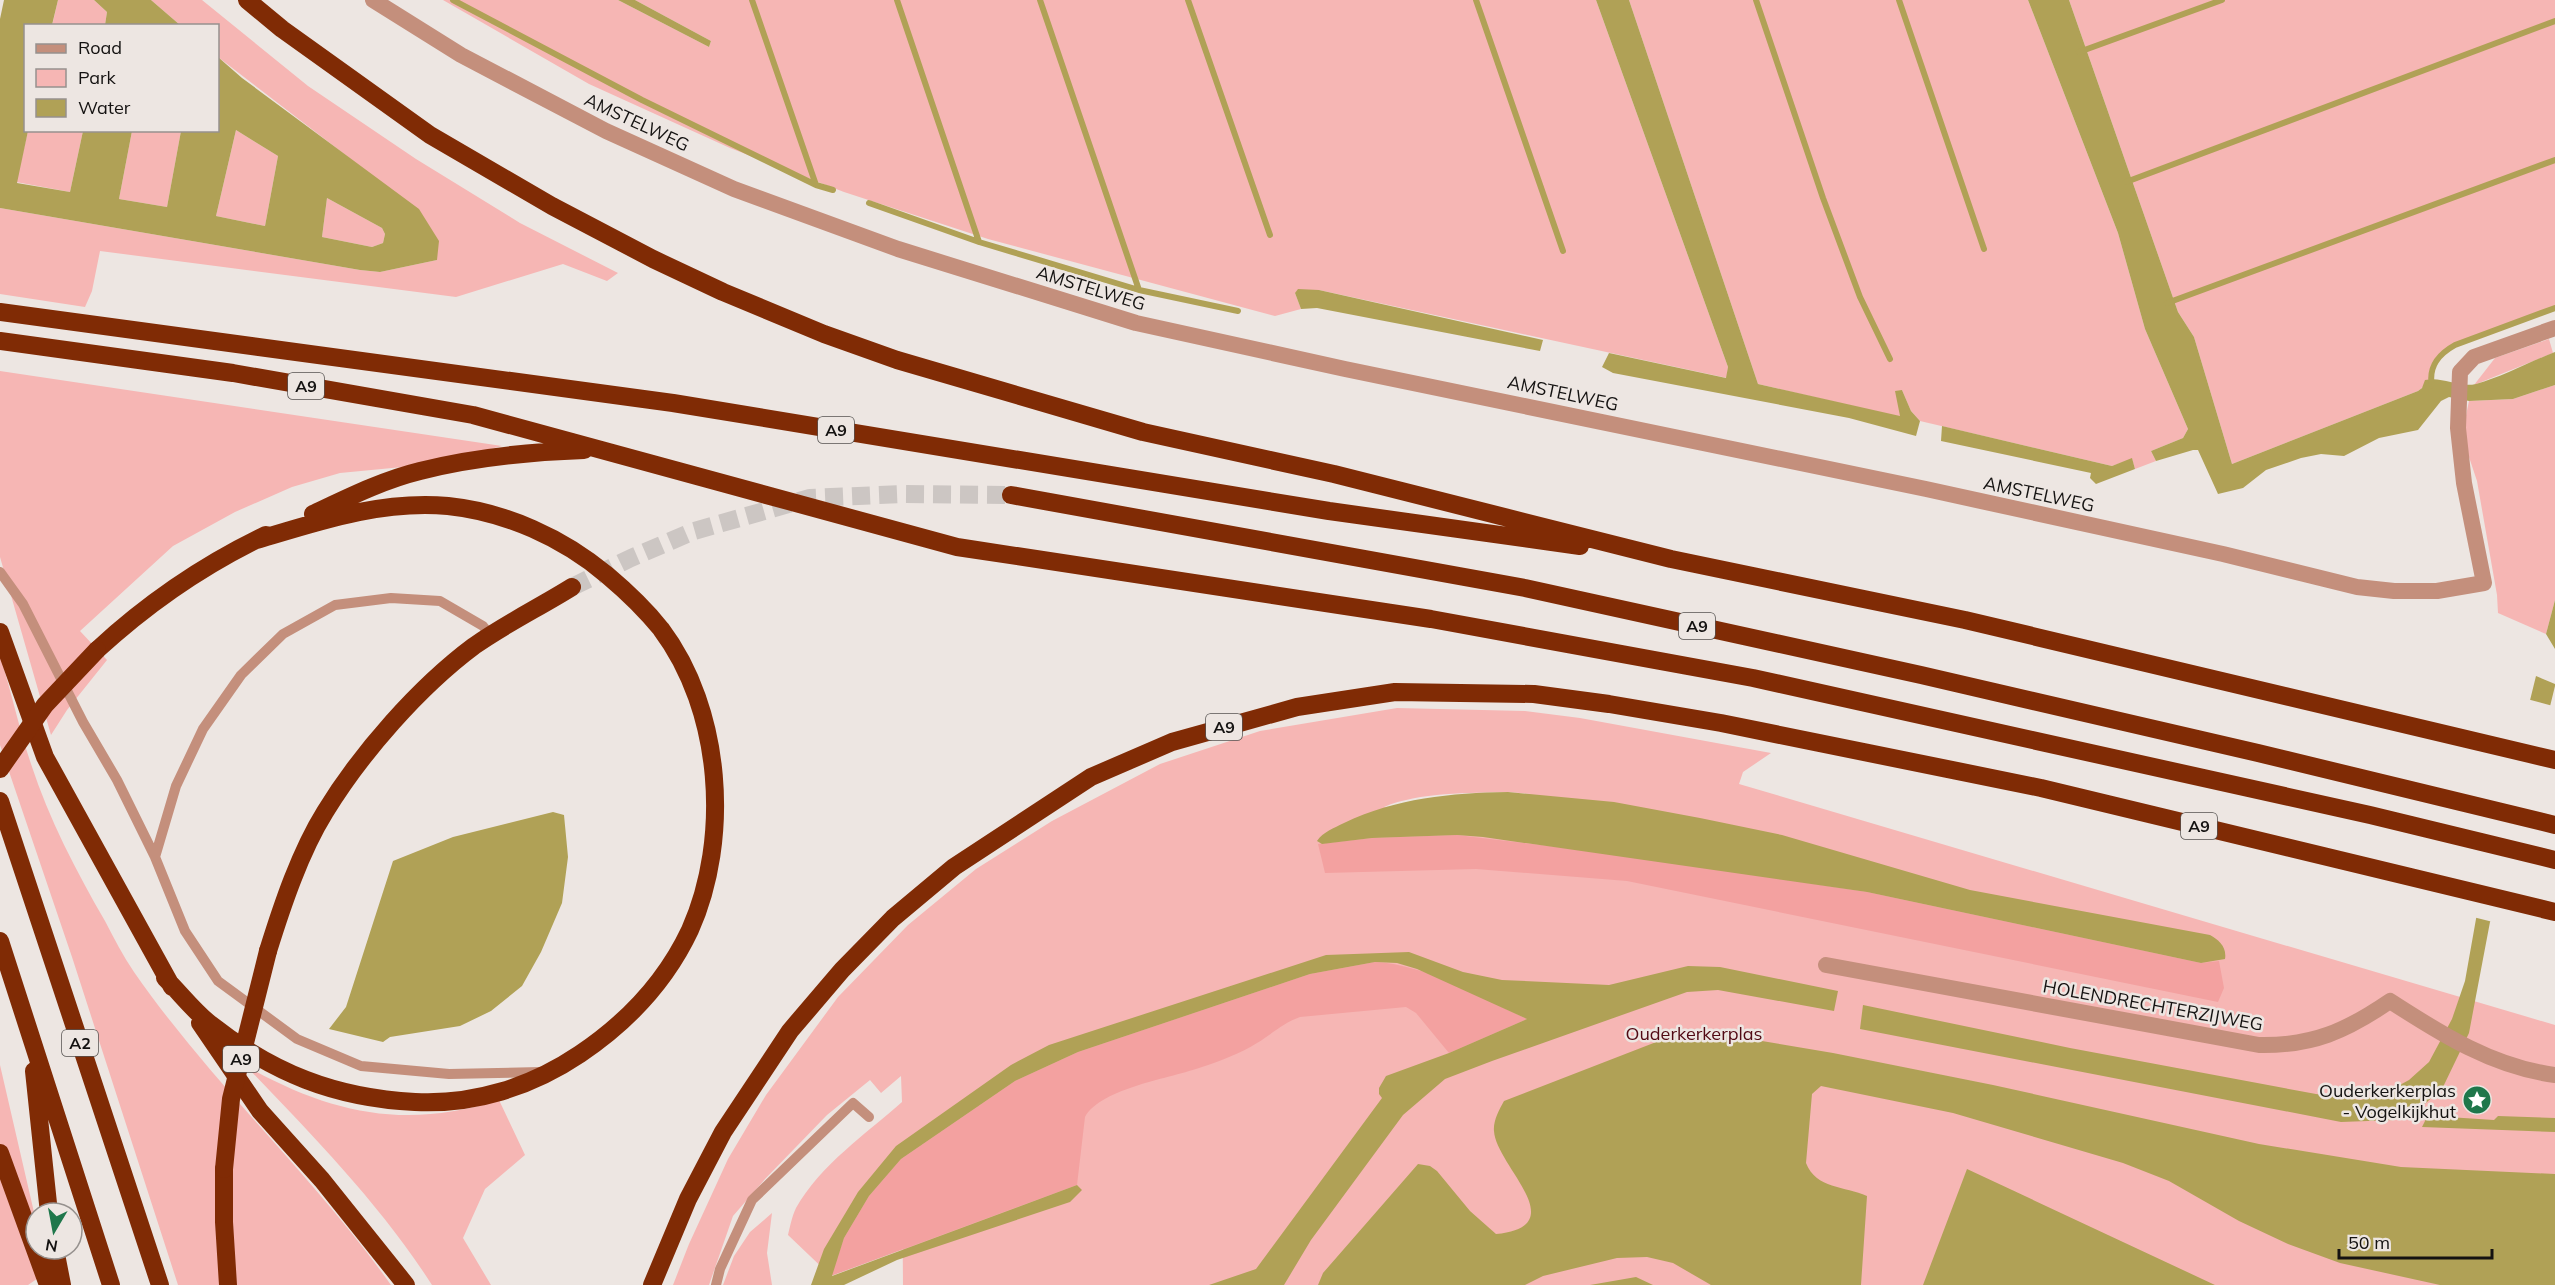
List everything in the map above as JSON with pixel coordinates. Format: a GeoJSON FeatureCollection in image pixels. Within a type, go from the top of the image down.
{"type":"FeatureCollection","features":[{"type":"Feature","properties":{"kind":"highway","name":"A9"},"geometry":{"type":"LineString","coordinates":[[247,0],[301,43],[430,135],[552,206],[663,264],[824,334],[897,360],[1143,432],[1334,474],[1671,559],[1965,620],[2555,760]]}},
{"type":"Feature","properties":{"kind":"highway","name":"A9"},"geometry":{"type":"LineString","coordinates":[[0,312],[421,367],[673,403],[1329,511],[1671,559]]}},
{"type":"Feature","properties":{"kind":"highway","name":"A9"},"geometry":{"type":"LineString","coordinates":[[4,341],[233,373],[473,415],[957,547],[1431,619],[1753,678],[2370,815],[2552,859]]}},
{"type":"Feature","properties":{"kind":"highway","name":"A9"},"geometry":{"type":"LineString","coordinates":[[0,769],[45,705],[97,650],[131,619],[174,587],[219,559],[342,500],[419,471],[487,457],[600,450]]}},
{"type":"Feature","properties":{"kind":"highway","name":"A9"},"geometry":{"type":"LineString","coordinates":[[1011,495],[1525,588],[1921,675],[2555,825]]}},
{"type":"Feature","properties":{"kind":"highway","name":"A9"},"geometry":{"type":"LineString","coordinates":[[165,978],[207,1022],[240,1045],[266,1061],[336,1092],[386,1100],[457,1102],[503,1091],[554,1071],[596,1043],[650,992],[672,961],[690,929],[703,892],[712,851],[714,816],[712,755],[704,718],[684,666],[662,630],[632,596],[593,563],[548,535],[482,512],[449,506],[390,506],[348,513],[257,540]]}},
{"type":"Feature","properties":{"kind":"highway","name":"A9"},"geometry":{"type":"LineString","coordinates":[[228,1285],[224,1222],[224,1169],[231,1099],[268,951],[286,895],[324,813],[369,751],[408,705],[474,646],[572,587]]}},
{"type":"Feature","properties":{"kind":"highway"},"geometry":{"type":"LineString","coordinates":[[0,632],[45,757],[165,978],[205,1028],[260,1111],[322,1180],[406,1285]]}},
{"type":"Feature","properties":{"kind":"highway","name":"A9"},"geometry":{"type":"LineString","coordinates":[[652,1285],[688,1199],[723,1132],[790,1031],[842,970],[893,918],[954,867],[1091,777],[1172,742],[1297,707],[1395,692],[1534,694],[1609,704],[1721,723],[2041,788],[2546,910]]}},
{"type":"Feature","properties":{"kind":"highway","name":"A2"},"geometry":{"type":"LineString","coordinates":[[0,801],[160,1285]]}},
{"type":"Feature","properties":{"kind":"highway","name":"A2"},"geometry":{"type":"LineString","coordinates":[[0,941],[111,1285]]}},
{"type":"Feature","properties":{"kind":"highway","name":"A2"},"geometry":{"type":"LineString","coordinates":[[29,1033],[48,1201]]}},
{"type":"Feature","properties":{"kind":"highway"},"geometry":{"type":"LineString","coordinates":[[0,1154],[48,1285]]}},
{"type":"Feature","properties":{"kind":"highway"},"geometry":{"type":"LineString","coordinates":[[57,1261],[62,1285]]}},
{"type":"Feature","properties":{"kind":"street","name":"AMSTELWEG"},"geometry":{"type":"LineString","coordinates":[[373,0],[461,55],[606,131],[734,189],[898,249],[1136,323],[1345,369],[1926,489],[2223,554],[2357,587],[2394,591],[2437,591],[2484,583],[2464,483],[2458,428],[2460,372],[2474,357],[2555,328]]}},
{"type":"Feature","properties":{"kind":"street","name":"HOLENDRECHTERZIJWEG"},"geometry":{"type":"LineString","coordinates":[[1826,965],[2259,1045],[2284,1046],[2312,1041],[2363,1019],[2390,1001],[2439,1032],[2511,1067],[2555,1075]]}},
{"type":"Feature","properties":{"kind":"lane"},"geometry":{"type":"LineString","coordinates":[[0,572],[23,604],[83,722],[117,780],[155,857],[185,931],[218,981],[297,1039],[361,1066],[449,1074],[554,1071]]}},
{"type":"Feature","properties":{"kind":"lane"},"geometry":{"type":"LineString","coordinates":[[155,857],[176,786],[203,729],[241,675],[284,634],[335,605],[391,598],[441,601],[483,626],[491,636]]}},
{"type":"Feature","properties":{"kind":"lane"},"geometry":{"type":"LineString","coordinates":[[716,1285],[720,1269],[752,1200],[853,1103],[869,1117]]}},
{"type":"Feature","properties":{"kind":"green space"},"geometry":{"type":"Polygon","coordinates":[[[58,0],[94,0],[107,12],[105,24],[52,24],[58,0]]]}},
{"type":"Feature","properties":{"kind":"green space"},"geometry":{"type":"Polygon","coordinates":[[[151,0],[202,0],[308,86],[416,159],[520,223],[618,273],[607,281],[563,264],[456,297],[100,251],[92,291],[85,307],[0,294],[0,208],[360,270],[380,272],[437,260],[378,180],[219,58],[219,24],[179,24],[151,0]]]}},
{"type":"Feature","properties":{"kind":"green space"},"geometry":{"type":"Polygon","coordinates":[[[443,0],[618,0],[709,47],[711,41],[635,0],[1596,0],[1728,367],[1727,378],[1319,290],[1295,293],[1301,309],[1275,316],[988,239],[844,192],[730,148],[589,84],[443,0]]]}},
{"type":"Feature","properties":{"kind":"green space"},"geometry":{"type":"Polygon","coordinates":[[[1629,0],[2028,0],[2118,233],[2145,329],[2188,429],[2183,438],[2151,451],[2156,461],[2135,469],[2132,459],[2112,466],[1920,421],[1911,411],[1902,390],[1900,417],[1758,384],[1629,0]]]}},
{"type":"Feature","properties":{"kind":"green space"},"geometry":{"type":"Polygon","coordinates":[[[2069,0],[2555,0],[2555,308],[2445,350],[2437,360],[2427,383],[2418,391],[2232,464],[2194,337],[2178,312],[2069,0]]]}},
{"type":"Feature","properties":{"kind":"green space"},"geometry":{"type":"Polygon","coordinates":[[[236,130],[278,156],[265,226],[216,216],[236,130]]]}},
{"type":"Feature","properties":{"kind":"green space"},"geometry":{"type":"Polygon","coordinates":[[[28,132],[83,132],[70,192],[16,182],[28,132]]]}},
{"type":"Feature","properties":{"kind":"green space"},"geometry":{"type":"Polygon","coordinates":[[[132,132],[181,132],[167,207],[119,199],[132,132]]]}},
{"type":"Feature","properties":{"kind":"green space"},"geometry":{"type":"Polygon","coordinates":[[[327,198],[382,228],[385,234],[383,243],[372,247],[322,237],[327,198]]]}},
{"type":"Feature","properties":{"kind":"green space"},"geometry":{"type":"Polygon","coordinates":[[[2549,339],[2553,353],[2474,385],[2495,358],[2549,339]]]}},
{"type":"Feature","properties":{"kind":"green space"},"geometry":{"type":"Polygon","coordinates":[[[0,371],[502,446],[434,464],[340,473],[292,487],[235,512],[173,546],[80,631],[107,660],[67,710],[51,735],[0,557],[0,371]]]}},
{"type":"Feature","properties":{"kind":"green space"},"geometry":{"type":"Polygon","coordinates":[[[2555,385],[2555,600],[2546,634],[2498,613],[2497,595],[2477,481],[2467,451],[2464,425],[2469,401],[2513,399],[2555,385]]]}},
{"type":"Feature","properties":{"kind":"green space"},"geometry":{"type":"Polygon","coordinates":[[[0,655],[27,750],[46,805],[74,864],[130,966],[164,1013],[228,1091],[328,1205],[391,1285],[178,1285],[72,957],[0,745],[0,655]]]}},
{"type":"Feature","properties":{"kind":"green space","name":"Ouderkerkerplas"},"geometry":{"type":"Polygon","coordinates":[[[1397,708],[1525,711],[1580,718],[1771,753],[1743,772],[1739,784],[2555,1025],[2555,1285],[903,1285],[902,1160],[831,1276],[788,1235],[793,1214],[806,1192],[831,1164],[902,1102],[901,1076],[881,1093],[870,1080],[827,1115],[765,1179],[733,1216],[709,1285],[673,1285],[728,1159],[766,1095],[838,997],[908,925],[976,869],[1052,821],[1160,764],[1260,731],[1397,708]],[[1508,792],[1445,794],[1413,798],[1384,807],[1531,794],[1508,792]]]}},
{"type":"Feature","properties":{"kind":"green space"},"geometry":{"type":"Polygon","coordinates":[[[0,1065],[31,1201],[24,1201],[24,1261],[42,1261],[47,1272],[28,1285],[0,1285],[0,1065]]]}},
{"type":"Feature","properties":{"kind":"green space"},"geometry":{"type":"Polygon","coordinates":[[[246,1066],[308,1095],[369,1112],[400,1115],[432,1114],[465,1109],[499,1100],[525,1155],[485,1189],[463,1238],[491,1285],[432,1285],[368,1198],[246,1066]]]}},
{"type":"Feature","properties":{"kind":"green space"},"geometry":{"type":"Polygon","coordinates":[[[772,1213],[767,1253],[772,1285],[723,1285],[734,1256],[750,1232],[772,1213]]]}},
{"type":"Feature","properties":{"kind":"shaded area"},"geometry":{"type":"Polygon","coordinates":[[[1457,835],[1617,854],[1867,892],[2201,963],[2219,961],[2224,988],[2218,1002],[1627,881],[1476,869],[1325,873],[1318,844],[1372,838],[1457,835]]]}},
{"type":"Feature","properties":{"kind":"shaded area"},"geometry":{"type":"Polygon","coordinates":[[[1375,962],[1415,969],[1453,983],[1527,1019],[1449,1053],[1416,1013],[1406,1007],[1294,1019],[1251,1047],[1202,1067],[1121,1091],[1093,1107],[1085,1117],[1077,1185],[831,1276],[844,1238],[869,1196],[901,1159],[1015,1081],[1078,1052],[1310,974],[1375,962]]]}},
{"type":"Feature","properties":{"kind":"water"},"geometry":{"type":"Polygon","coordinates":[[[4,0],[58,0],[52,24],[24,24],[24,132],[28,132],[17,183],[70,192],[83,132],[132,132],[119,199],[167,207],[181,132],[219,132],[219,58],[242,78],[419,209],[439,241],[437,260],[380,272],[0,208],[0,19],[4,0]],[[236,130],[216,216],[265,226],[278,156],[236,130]],[[327,198],[322,237],[372,247],[383,243],[385,234],[382,228],[327,198]]]}},
{"type":"Feature","properties":{"kind":"water"},"geometry":{"type":"Polygon","coordinates":[[[94,0],[151,0],[179,24],[105,24],[107,12],[94,0]]]}},
{"type":"Feature","properties":{"kind":"water"},"geometry":{"type":"Polygon","coordinates":[[[618,0],[635,0],[711,41],[709,47],[618,0]]]}},
{"type":"Feature","properties":{"kind":"water"},"geometry":{"type":"Polygon","coordinates":[[[1596,0],[1629,0],[1758,384],[1900,416],[1895,391],[1902,390],[1911,411],[1920,421],[1916,436],[1849,418],[1613,373],[1602,367],[1609,353],[1726,378],[1728,367],[1596,0]]]}},
{"type":"Feature","properties":{"kind":"water"},"geometry":{"type":"Polygon","coordinates":[[[2028,0],[2069,0],[2178,312],[2194,337],[2232,464],[2418,391],[2425,380],[2432,379],[2463,385],[2476,384],[2555,352],[2555,385],[2513,399],[2469,401],[2449,397],[2441,401],[2418,430],[2379,438],[2344,456],[2321,454],[2301,458],[2266,470],[2243,488],[2218,494],[2198,450],[2156,461],[2151,451],[2183,438],[2188,429],[2145,329],[2118,233],[2028,0]]]}},
{"type":"Feature","properties":{"kind":"water"},"geometry":{"type":"Polygon","coordinates":[[[1298,289],[1319,290],[1543,340],[1540,351],[1317,308],[1301,309],[1295,293],[1298,289]]]}},
{"type":"Feature","properties":{"kind":"water"},"geometry":{"type":"Polygon","coordinates":[[[1942,426],[2112,466],[2132,458],[2135,469],[2096,484],[2090,478],[2091,473],[1941,441],[1942,426]]]}},
{"type":"Feature","properties":{"kind":"water"},"geometry":{"type":"Polygon","coordinates":[[[2555,600],[2555,649],[2546,634],[2555,600]]]}},
{"type":"Feature","properties":{"kind":"water"},"geometry":{"type":"Polygon","coordinates":[[[2536,676],[2555,686],[2507,882],[2490,922],[2469,1033],[2443,1087],[2426,1103],[2395,1120],[2341,1122],[1860,1029],[1863,1005],[2070,1048],[2316,1094],[2361,1100],[2385,1093],[2409,1080],[2429,1062],[2452,1019],[2465,981],[2476,919],[2536,676]]]}},
{"type":"Feature","properties":{"kind":"water"},"geometry":{"type":"Polygon","coordinates":[[[1508,792],[1614,802],[1782,835],[1970,890],[2210,935],[2222,944],[2225,959],[2201,963],[1867,892],[1483,837],[1457,835],[1372,838],[1322,844],[1317,841],[1344,823],[1404,802],[1424,798],[1508,792]]]}},
{"type":"Feature","properties":{"kind":"water"},"geometry":{"type":"Polygon","coordinates":[[[553,812],[564,815],[568,857],[562,903],[541,952],[522,986],[491,1011],[460,1026],[390,1037],[383,1042],[329,1029],[346,1007],[393,861],[453,837],[553,812]]]}},
{"type":"Feature","properties":{"kind":"water"},"geometry":{"type":"Polygon","coordinates":[[[1409,952],[1463,972],[1502,980],[1609,985],[1688,966],[1720,967],[1838,991],[1834,1011],[1718,990],[1687,992],[1445,1079],[1403,1115],[1311,1240],[1284,1285],[1209,1285],[1256,1269],[1382,1098],[1379,1088],[1386,1076],[1449,1053],[1527,1019],[1417,969],[1397,963],[1375,962],[1310,974],[1078,1052],[1015,1081],[901,1159],[869,1196],[844,1238],[832,1276],[1077,1185],[1082,1190],[1070,1202],[897,1260],[844,1285],[811,1285],[824,1249],[858,1192],[896,1146],[1011,1065],[1049,1045],[1326,955],[1409,952]]]}},
{"type":"Feature","properties":{"kind":"water","name":"Ouderkerkerplas"},"geometry":{"type":"Polygon","coordinates":[[[1702,1031],[1833,1053],[1993,1085],[2259,1144],[2401,1167],[2555,1174],[2555,1285],[2440,1285],[2340,1263],[2288,1244],[2239,1221],[2169,1181],[2123,1163],[1953,1113],[1821,1086],[1812,1094],[1806,1163],[1817,1178],[1824,1182],[1867,1196],[1861,1285],[1711,1285],[1673,1263],[1647,1257],[1617,1258],[1543,1276],[1525,1285],[1318,1285],[1323,1273],[1418,1164],[1430,1166],[1437,1171],[1470,1211],[1496,1234],[1519,1229],[1529,1219],[1531,1207],[1498,1145],[1494,1131],[1495,1119],[1504,1101],[1682,1032],[1702,1031]]]}},
{"type":"Feature","properties":{"kind":"water"},"geometry":{"type":"Polygon","coordinates":[[[2433,1116],[2494,1120],[2498,1116],[2555,1118],[2555,1132],[2422,1127],[2426,1119],[2433,1116]]]}},
{"type":"Feature","properties":{"kind":"water"},"geometry":{"type":"Polygon","coordinates":[[[1967,1169],[2215,1285],[1923,1285],[1967,1169]]]}},
{"type":"Feature","properties":{"kind":"water"},"geometry":{"type":"Polygon","coordinates":[[[1636,1277],[1653,1285],[1590,1285],[1636,1277]]]}},
{"type":"Feature","properties":{"kind":"pier"},"geometry":{"type":"Polygon","coordinates":[[[2527,699],[2553,706],[2510,883],[2493,922],[2473,917],[2527,699]]]}},
{"type":"Feature","properties":{"kind":"waterway"},"geometry":{"type":"LineString","coordinates":[[453,0],[642,100],[816,185],[833,190]]}},
{"type":"Feature","properties":{"kind":"waterway"},"geometry":{"type":"LineString","coordinates":[[752,0],[816,185]]}},
{"type":"Feature","properties":{"kind":"waterway"},"geometry":{"type":"LineString","coordinates":[[897,0],[979,242]]}},
{"type":"Feature","properties":{"kind":"waterway"},"geometry":{"type":"LineString","coordinates":[[1040,0],[1139,290]]}},
{"type":"Feature","properties":{"kind":"waterway"},"geometry":{"type":"LineString","coordinates":[[1188,0],[1270,235]]}},
{"type":"Feature","properties":{"kind":"waterway"},"geometry":{"type":"LineString","coordinates":[[1476,0],[1563,251]]}},
{"type":"Feature","properties":{"kind":"waterway"},"geometry":{"type":"LineString","coordinates":[[1756,0],[1823,198],[1860,297],[1890,359]]}},
{"type":"Feature","properties":{"kind":"waterway"},"geometry":{"type":"LineString","coordinates":[[1899,0],[1984,249]]}},
{"type":"Feature","properties":{"kind":"waterway"},"geometry":{"type":"LineString","coordinates":[[2079,52],[2222,0]]}},
{"type":"Feature","properties":{"kind":"waterway"},"geometry":{"type":"LineString","coordinates":[[2126,182],[2555,21]]}},
{"type":"Feature","properties":{"kind":"waterway"},"geometry":{"type":"LineString","coordinates":[[2167,303],[2555,160]]}},
{"type":"Feature","properties":{"kind":"waterway"},"geometry":{"type":"LineString","coordinates":[[869,203],[979,242],[1139,290],[1238,311]]}},
{"type":"Feature","properties":{"kind":"waterway"},"geometry":{"type":"LineString","coordinates":[[2432,386],[2432,372],[2436,361],[2455,345],[2555,308]]}},
{"type":"Feature","properties":{"kind":"tunnel"},"geometry":{"type":"LineString","coordinates":[[572,587],[694,531],[810,498],[902,494],[1011,495]]}},
{"type":"Feature","properties":{"kind":"place","name":"Ouderkerkerplas - Vogelkijkhut"},"geometry":{"type":"Point","coordinates":[2477,1100]}}]}
